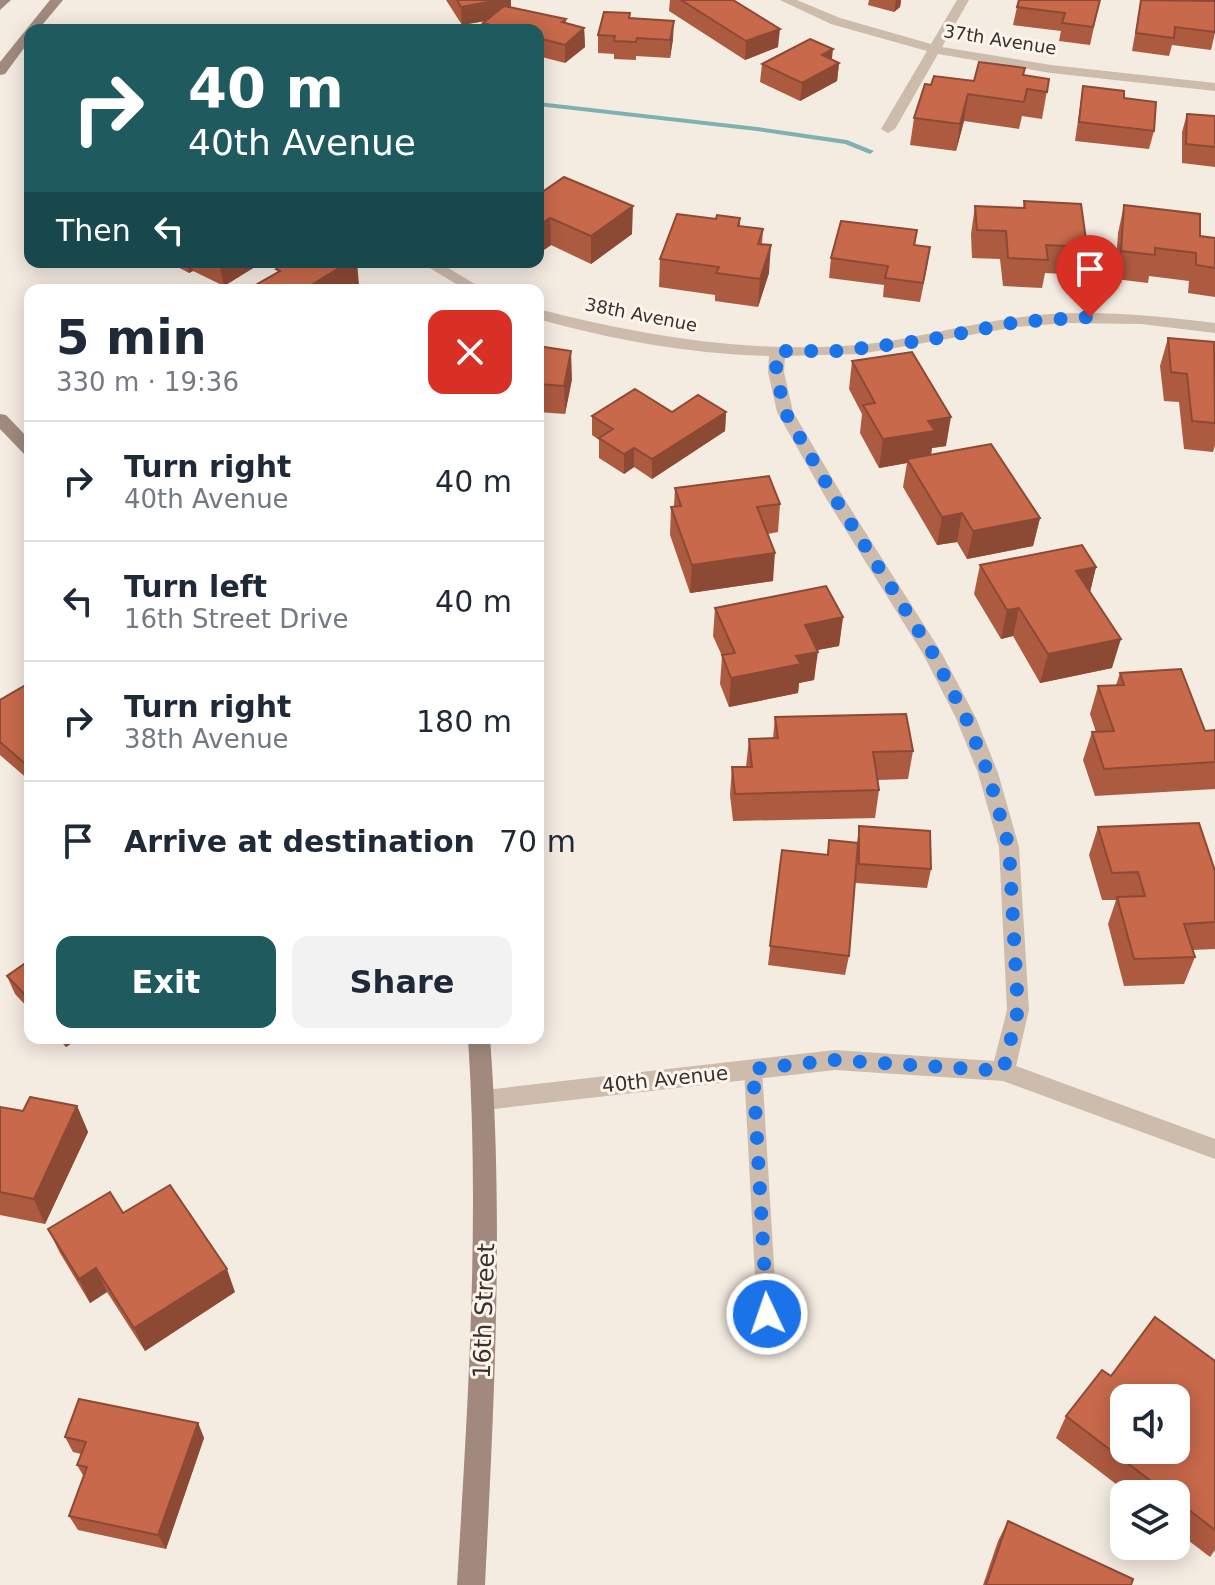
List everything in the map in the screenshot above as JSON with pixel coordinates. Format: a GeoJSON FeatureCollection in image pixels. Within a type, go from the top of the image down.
{"type":"FeatureCollection","features":[{"type":"Feature","properties":{"kind":"main road"},"geometry":{"type":"LineString","coordinates":[[0,6],[5,0]]}},
{"type":"Feature","properties":{"kind":"main road"},"geometry":{"type":"LineString","coordinates":[[35,24],[57,0]]}},
{"type":"Feature","properties":{"kind":"main road"},"geometry":{"type":"LineString","coordinates":[[0,71],[24,38]]}},
{"type":"Feature","properties":{"kind":"main road"},"geometry":{"type":"LineString","coordinates":[[0,419],[24,444]]}},
{"type":"Feature","properties":{"kind":"main road","name":"16th Street"},"geometry":{"type":"LineString","coordinates":[[471,1585],[487,1265],[485,1100],[480,1044]]}},
{"type":"Feature","properties":{"kind":"street","name":"37th Avenue"},"geometry":{"type":"LineString","coordinates":[[786,0],[824,19],[935,48],[1031,64],[1215,87]]}},
{"type":"Feature","properties":{"kind":"street"},"geometry":{"type":"LineString","coordinates":[[888,129],[963,0]]}},
{"type":"Feature","properties":{"kind":"street"},"geometry":{"type":"LineString","coordinates":[[438,268],[466,284]]}},
{"type":"Feature","properties":{"kind":"street","name":"38th Avenue"},"geometry":{"type":"LineString","coordinates":[[544,315],[661,343],[777,351],[839,351],[928,340],[1017,322],[1090,317],[1145,319],[1215,328]]}},
{"type":"Feature","properties":{"kind":"street"},"geometry":{"type":"LineString","coordinates":[[777,351],[776,372],[785,412],[836,500],[932,652],[966,718],[988,773],[1009,847],[1018,1010],[1003,1071]]}},
{"type":"Feature","properties":{"kind":"street","name":"40th Avenue"},"geometry":{"type":"LineString","coordinates":[[485,1100],[835,1060],[1003,1071],[1215,1149]]}},
{"type":"Feature","properties":{"kind":"lane"},"geometry":{"type":"LineString","coordinates":[[753,1069],[767,1314]]}},
{"type":"Feature","properties":{"kind":"building"},"geometry":{"type":"Polygon","coordinates":[[[457,0],[499,0],[461,7],[457,0]]]}},
{"type":"Feature","properties":{"kind":"building"},"geometry":{"type":"Polygon","coordinates":[[[681,0],[733,0],[780,29],[746,41],[681,0]]]}},
{"type":"Feature","properties":{"kind":"building"},"geometry":{"type":"Polygon","coordinates":[[[1019,0],[1100,0],[1093,27],[1062,23],[1065,13],[1017,7],[1019,0]]]}},
{"type":"Feature","properties":{"kind":"building"},"geometry":{"type":"Polygon","coordinates":[[[1141,0],[1215,1],[1215,32],[1175,27],[1174,38],[1136,33],[1141,0]]]}},
{"type":"Feature","properties":{"kind":"building"},"geometry":{"type":"Polygon","coordinates":[[[504,6],[566,19],[562,22],[584,28],[565,45],[544,40],[544,24],[483,23],[504,6]]]}},
{"type":"Feature","properties":{"kind":"building"},"geometry":{"type":"Polygon","coordinates":[[[604,12],[630,13],[629,18],[674,21],[670,40],[637,38],[636,42],[614,41],[615,36],[598,35],[604,12]]]}},
{"type":"Feature","properties":{"kind":"building"},"geometry":{"type":"Polygon","coordinates":[[[810,39],[833,49],[822,55],[839,63],[802,83],[762,64],[810,39]]]}},
{"type":"Feature","properties":{"kind":"building"},"geometry":{"type":"Polygon","coordinates":[[[979,62],[1025,68],[1023,75],[1049,79],[1047,92],[1027,89],[1024,102],[968,94],[960,124],[914,118],[925,84],[931,85],[934,76],[974,81],[979,62]]]}},
{"type":"Feature","properties":{"kind":"building"},"geometry":{"type":"Polygon","coordinates":[[[1083,86],[1124,91],[1124,98],[1156,102],[1154,131],[1079,122],[1083,86]]]}},
{"type":"Feature","properties":{"kind":"building"},"geometry":{"type":"Polygon","coordinates":[[[1187,114],[1215,116],[1215,147],[1186,144],[1187,114]]]}},
{"type":"Feature","properties":{"kind":"building"},"geometry":{"type":"Polygon","coordinates":[[[564,177],[633,206],[591,236],[550,218],[544,222],[544,191],[564,177]]]}},
{"type":"Feature","properties":{"kind":"building"},"geometry":{"type":"Polygon","coordinates":[[[1024,201],[1081,204],[1087,247],[1046,245],[1048,260],[1008,258],[1006,231],[977,230],[975,206],[1025,208],[1024,201]]]}},
{"type":"Feature","properties":{"kind":"building"},"geometry":{"type":"Polygon","coordinates":[[[1124,205],[1200,214],[1200,236],[1215,238],[1215,268],[1196,265],[1196,253],[1155,248],[1155,255],[1121,251],[1124,205]]]}},
{"type":"Feature","properties":{"kind":"building"},"geometry":{"type":"Polygon","coordinates":[[[677,214],[716,219],[717,215],[740,218],[738,226],[763,229],[758,244],[771,245],[760,279],[716,273],[719,267],[660,259],[677,214]]]}},
{"type":"Feature","properties":{"kind":"building"},"geometry":{"type":"Polygon","coordinates":[[[841,221],[917,230],[914,245],[930,247],[923,283],[885,278],[888,266],[831,258],[841,221]]]}},
{"type":"Feature","properties":{"kind":"building"},"geometry":{"type":"Polygon","coordinates":[[[339,268],[313,284],[257,284],[280,271],[276,269],[339,268]]]}},
{"type":"Feature","properties":{"kind":"building"},"geometry":{"type":"Polygon","coordinates":[[[1168,338],[1214,342],[1215,423],[1192,421],[1187,374],[1171,372],[1168,338]]]}},
{"type":"Feature","properties":{"kind":"building"},"geometry":{"type":"Polygon","coordinates":[[[544,347],[571,351],[564,386],[544,384],[544,347]]]}},
{"type":"Feature","properties":{"kind":"building"},"geometry":{"type":"Polygon","coordinates":[[[912,352],[951,417],[928,421],[935,431],[883,439],[863,405],[875,403],[852,361],[912,352]]]}},
{"type":"Feature","properties":{"kind":"building"},"geometry":{"type":"Polygon","coordinates":[[[635,389],[672,412],[698,395],[726,412],[652,459],[634,448],[624,454],[599,438],[613,429],[592,416],[635,389]]]}},
{"type":"Feature","properties":{"kind":"building"},"geometry":{"type":"Polygon","coordinates":[[[991,444],[1040,518],[973,531],[962,513],[942,517],[907,459],[991,444]]]}},
{"type":"Feature","properties":{"kind":"building"},"geometry":{"type":"Polygon","coordinates":[[[769,476],[780,504],[757,507],[775,553],[692,565],[671,507],[681,506],[675,488],[769,476]]]}},
{"type":"Feature","properties":{"kind":"building"},"geometry":{"type":"Polygon","coordinates":[[[1082,545],[1096,567],[1076,571],[1121,639],[1048,654],[1019,608],[1007,610],[980,565],[1082,545]]]}},
{"type":"Feature","properties":{"kind":"building"},"geometry":{"type":"Polygon","coordinates":[[[826,586],[843,617],[805,625],[818,652],[796,656],[801,664],[731,678],[722,655],[735,653],[715,608],[826,586]]]}},
{"type":"Feature","properties":{"kind":"building"},"geometry":{"type":"Polygon","coordinates":[[[1181,669],[1205,731],[1215,730],[1215,762],[1104,769],[1092,732],[1114,731],[1098,686],[1124,685],[1120,673],[1181,669]]]}},
{"type":"Feature","properties":{"kind":"building"},"geometry":{"type":"Polygon","coordinates":[[[24,686],[24,763],[0,742],[0,700],[24,686]]]}},
{"type":"Feature","properties":{"kind":"building"},"geometry":{"type":"Polygon","coordinates":[[[906,714],[913,751],[873,752],[879,790],[735,794],[732,767],[752,767],[749,739],[778,738],[775,717],[906,714]]]}},
{"type":"Feature","properties":{"kind":"building"},"geometry":{"type":"Polygon","coordinates":[[[1199,823],[1215,871],[1215,922],[1184,924],[1195,957],[1134,959],[1117,897],[1145,896],[1138,872],[1112,873],[1098,827],[1199,823]]]}},
{"type":"Feature","properties":{"kind":"building"},"geometry":{"type":"Polygon","coordinates":[[[859,826],[930,831],[931,869],[859,864],[859,826]]]}},
{"type":"Feature","properties":{"kind":"building"},"geometry":{"type":"Polygon","coordinates":[[[829,840],[858,843],[849,956],[770,946],[782,850],[828,855],[829,840]]]}},
{"type":"Feature","properties":{"kind":"building"},"geometry":{"type":"Polygon","coordinates":[[[24,964],[24,994],[7,976],[24,964]]]}},
{"type":"Feature","properties":{"kind":"building"},"geometry":{"type":"Polygon","coordinates":[[[30,1097],[77,1106],[34,1199],[0,1192],[0,1107],[23,1111],[30,1097]]]}},
{"type":"Feature","properties":{"kind":"building"},"geometry":{"type":"Polygon","coordinates":[[[170,1185],[227,1269],[134,1328],[96,1268],[79,1279],[48,1229],[110,1192],[123,1213],[170,1185]]]}},
{"type":"Feature","properties":{"kind":"building"},"geometry":{"type":"Polygon","coordinates":[[[1155,1317],[1215,1361],[1215,1530],[1190,1511],[1190,1480],[1150,1480],[1129,1464],[1190,1464],[1190,1384],[1110,1384],[1110,1450],[1066,1416],[1102,1370],[1111,1376],[1155,1317]]]}},
{"type":"Feature","properties":{"kind":"building"},"geometry":{"type":"Polygon","coordinates":[[[79,1399],[198,1423],[158,1535],[69,1516],[87,1467],[77,1465],[86,1442],[65,1437],[79,1399]]]}},
{"type":"Feature","properties":{"kind":"building"},"geometry":{"type":"Polygon","coordinates":[[[1008,1521],[1133,1579],[1131,1585],[986,1585],[1008,1521]]]}},
{"type":"Feature","properties":{"kind":"waterway"},"geometry":{"type":"LineString","coordinates":[[544,105],[757,129],[847,142],[870,151]]}},
{"type":"Feature","properties":{"kind":"route"},"geometry":{"type":"LineString","coordinates":[[767,1314],[753,1069],[835,1060],[1003,1071],[1018,1010],[1009,847],[988,773],[966,718],[932,652],[836,500],[785,412],[776,372],[777,351],[839,351],[928,340],[1017,322],[1090,317]]}}]}
